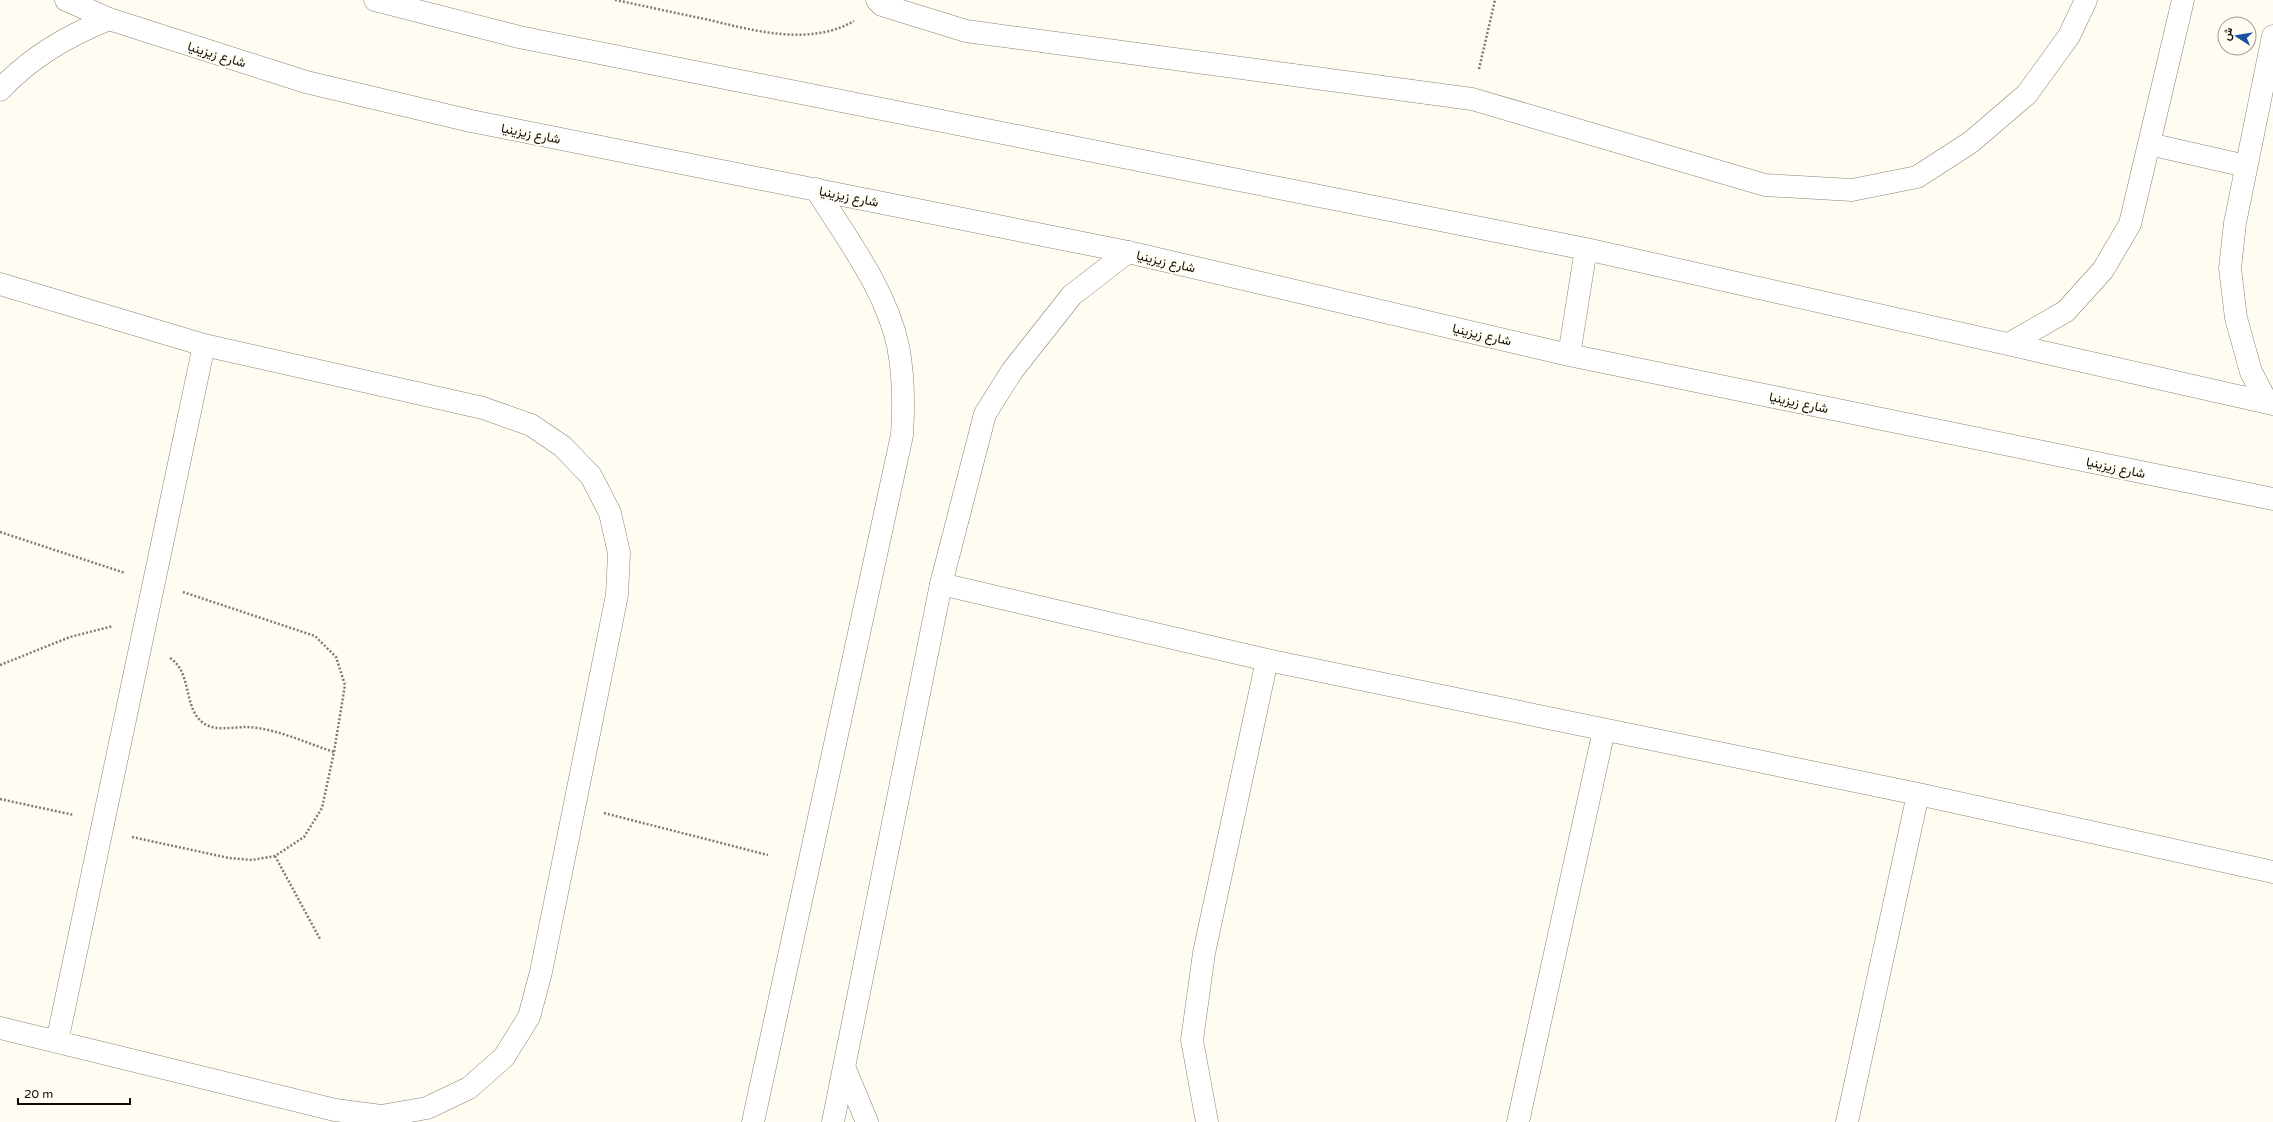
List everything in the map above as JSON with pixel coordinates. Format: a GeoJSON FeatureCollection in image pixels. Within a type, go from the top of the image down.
{"type":"FeatureCollection","features":[{"type":"Feature","properties":{"kind":"street","name":"شارع زيزينيا"},"geometry":{"type":"LineString","coordinates":[[66,0],[109,19],[299,80],[471,121],[1128,252],[1569,355],[2273,499]]}},
{"type":"Feature","properties":{"kind":"street"},"geometry":{"type":"LineString","coordinates":[[375,0],[519,37],[1586,249],[2270,403]]}},
{"type":"Feature","properties":{"kind":"street"},"geometry":{"type":"LineString","coordinates":[[880,2],[966,31],[1472,99],[1765,185],[1852,190],[1917,177],[1971,142],[2027,94],[2069,36],[2086,0]]}},
{"type":"Feature","properties":{"kind":"street"},"geometry":{"type":"LineString","coordinates":[[2009,344],[2066,311],[2103,270],[2130,224],[2183,0]]}},
{"type":"Feature","properties":{"kind":"street"},"geometry":{"type":"LineString","coordinates":[[0,90],[15,74],[44,51],[75,33],[109,19]]}},
{"type":"Feature","properties":{"kind":"street"},"geometry":{"type":"LineString","coordinates":[[2270,403],[2250,372],[2236,318],[2230,268],[2235,223],[2273,36]]}},
{"type":"Feature","properties":{"kind":"street"},"geometry":{"type":"LineString","coordinates":[[2149,144],[2246,166]]}},
{"type":"Feature","properties":{"kind":"street"},"geometry":{"type":"LineString","coordinates":[[753,1122],[902,435],[904,390],[898,345],[884,302],[816,189]]}},
{"type":"Feature","properties":{"kind":"street"},"geometry":{"type":"LineString","coordinates":[[1569,355],[1586,249]]}},
{"type":"Feature","properties":{"kind":"street"},"geometry":{"type":"LineString","coordinates":[[834,1122],[941,584],[985,414],[1012,370],[1072,295],[1128,252]]}},
{"type":"Feature","properties":{"kind":"street"},"geometry":{"type":"LineString","coordinates":[[0,284],[204,345],[483,408],[531,425],[562,446],[591,476],[610,513],[618,553],[617,595],[541,972],[529,1017],[504,1057],[469,1088],[427,1108],[381,1116],[335,1110],[0,1028]]}},
{"type":"Feature","properties":{"kind":"street"},"geometry":{"type":"LineString","coordinates":[[57,1042],[204,345]]}},
{"type":"Feature","properties":{"kind":"street"},"geometry":{"type":"LineString","coordinates":[[941,584],[1267,660],[1918,794],[2273,872]]}},
{"type":"Feature","properties":{"kind":"street"},"geometry":{"type":"LineString","coordinates":[[1206,1122],[1192,1040],[1193,1032],[1204,953],[1267,660]]}},
{"type":"Feature","properties":{"kind":"street"},"geometry":{"type":"LineString","coordinates":[[1518,1122],[1604,730]]}},
{"type":"Feature","properties":{"kind":"street"},"geometry":{"type":"LineString","coordinates":[[1847,1122],[1918,794]]}},
{"type":"Feature","properties":{"kind":"street"},"geometry":{"type":"LineString","coordinates":[[845,1069],[867,1122]]}},
{"type":"Feature","properties":{"kind":"path"},"geometry":{"type":"LineString","coordinates":[[615,0],[769,33],[809,35],[848,25],[880,2]]}},
{"type":"Feature","properties":{"kind":"path"},"geometry":{"type":"LineString","coordinates":[[1472,99],[1495,0]]}},
{"type":"Feature","properties":{"kind":"path"},"geometry":{"type":"LineString","coordinates":[[0,532],[315,636],[336,657],[345,685],[334,752],[322,808],[304,837],[275,856],[252,860],[229,858],[0,799]]}},
{"type":"Feature","properties":{"kind":"path"},"geometry":{"type":"LineString","coordinates":[[0,665],[70,637],[146,618]]}},
{"type":"Feature","properties":{"kind":"path"},"geometry":{"type":"LineString","coordinates":[[141,645],[162,652],[176,662],[184,676],[194,712],[203,723],[216,728],[247,727],[264,729],[334,752]]}},
{"type":"Feature","properties":{"kind":"path"},"geometry":{"type":"LineString","coordinates":[[574,805],[768,854]]}},
{"type":"Feature","properties":{"kind":"path"},"geometry":{"type":"LineString","coordinates":[[275,856],[320,939]]}}]}
